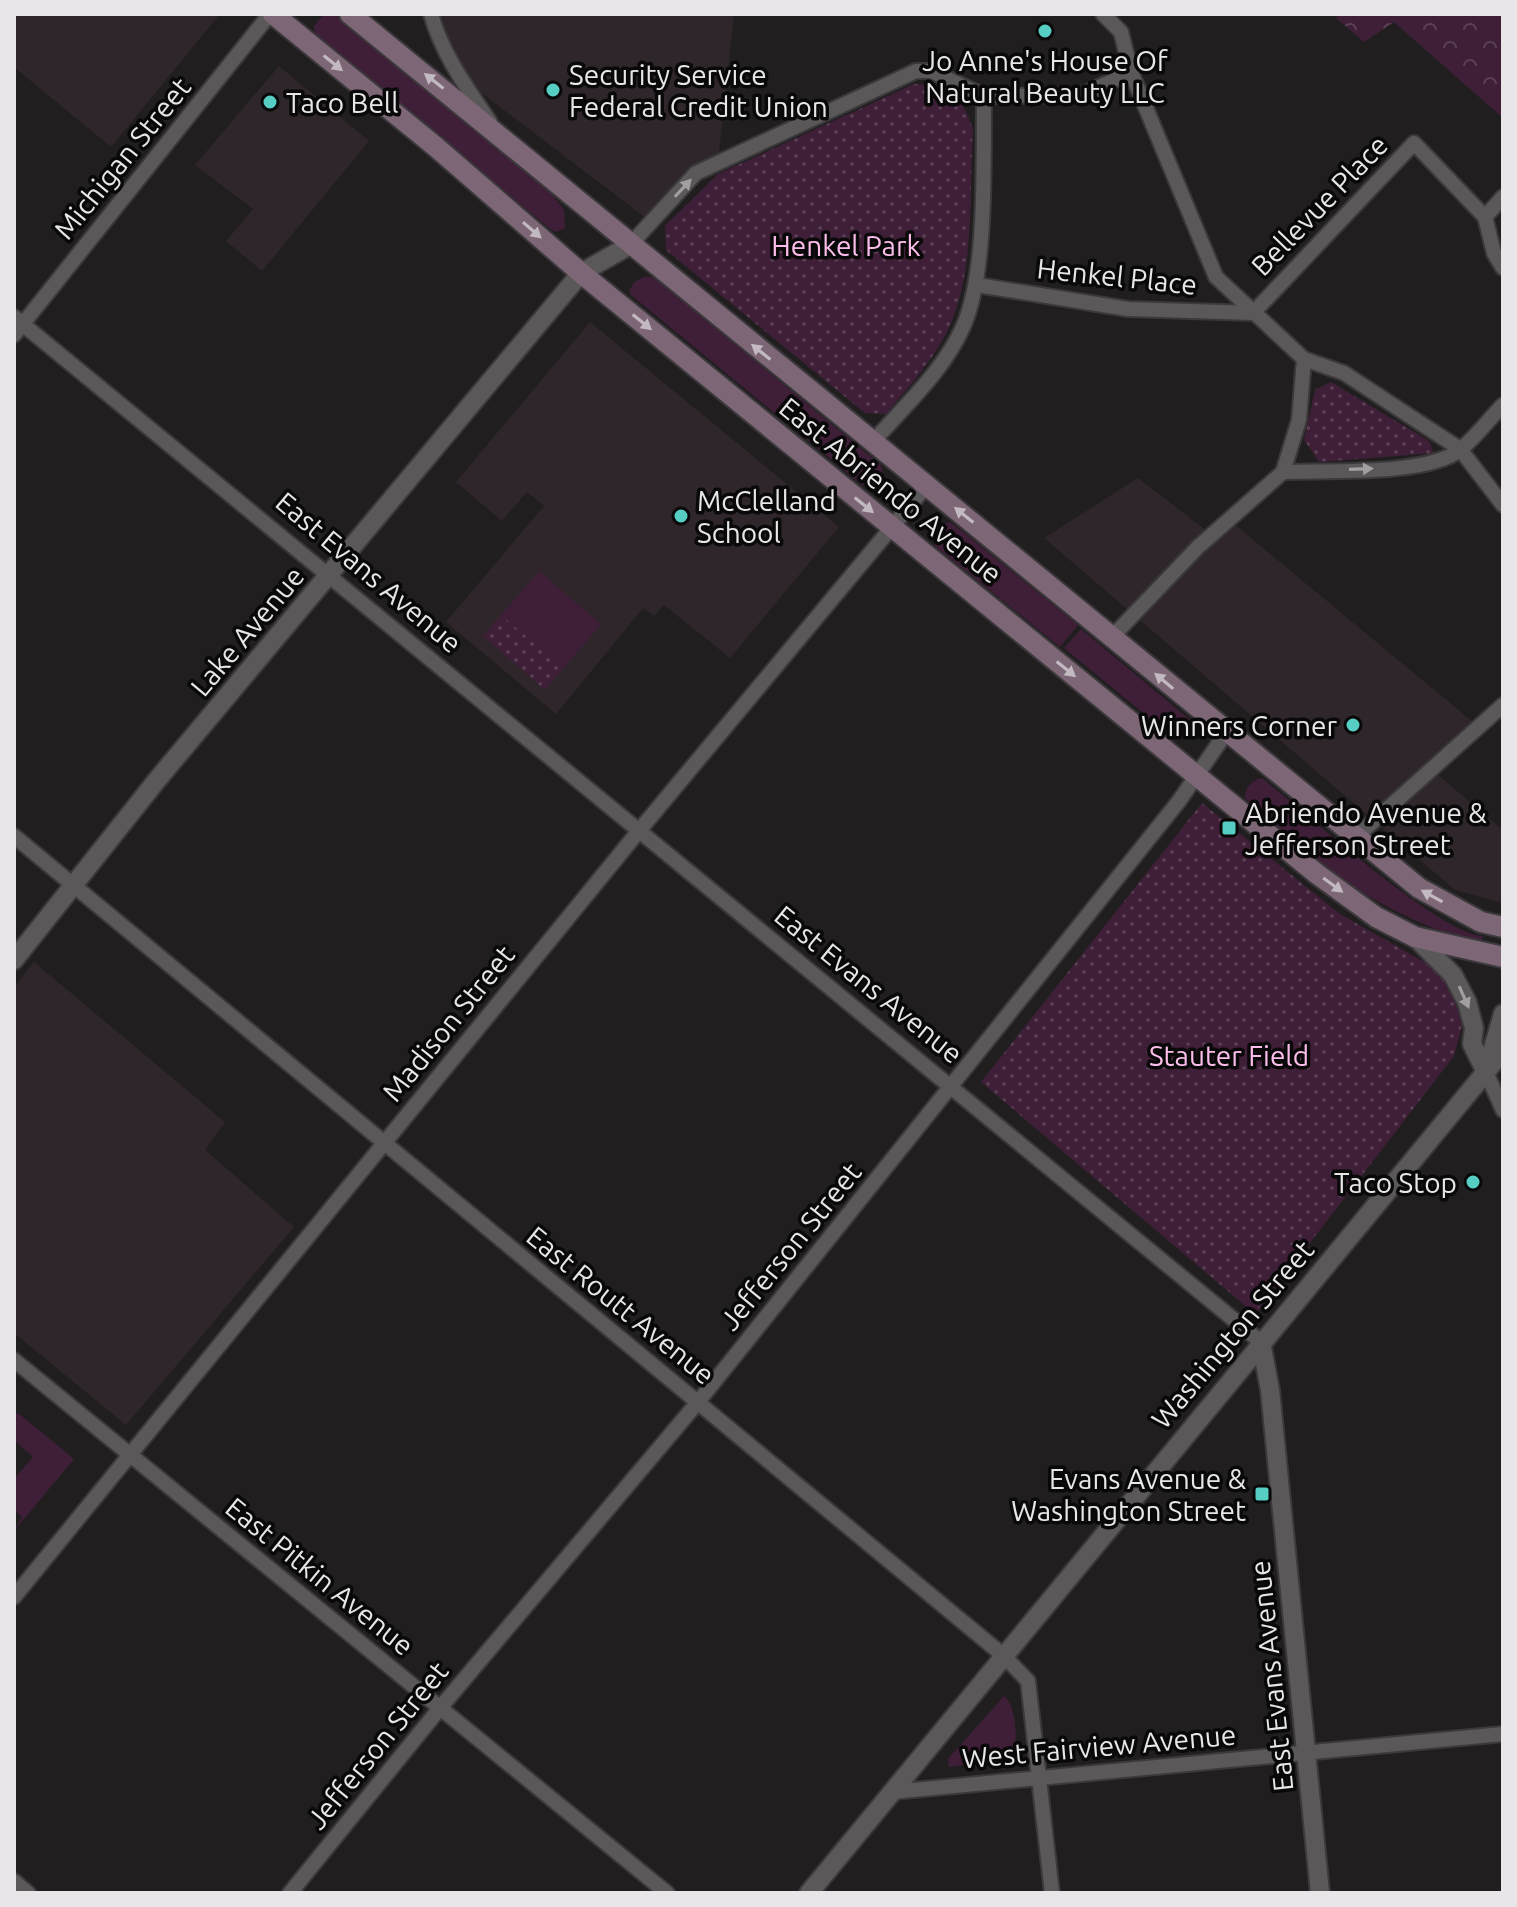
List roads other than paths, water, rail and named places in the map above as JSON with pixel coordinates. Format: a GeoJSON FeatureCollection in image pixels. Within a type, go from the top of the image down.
{"type":"FeatureCollection","features":[{"type":"Feature","properties":{"kind":"main road","name":"East Abriendo Avenue"},"geometry":{"type":"LineString","coordinates":[[272,14],[436,147],[581,273],[1329,883],[1376,917],[1415,937],[1503,957]]}},
{"type":"Feature","properties":{"kind":"main road","name":"East Abriendo Avenue"},"geometry":{"type":"LineString","coordinates":[[350,14],[495,129],[630,245],[1419,888],[1481,922],[1503,927]]}},
{"type":"Feature","properties":{"kind":"street","name":"Michigan Street"},"geometry":{"type":"LineString","coordinates":[[17,325],[272,14]]}},
{"type":"Feature","properties":{"kind":"street"},"geometry":{"type":"LineString","coordinates":[[431,14],[437,34],[458,75],[495,129]]}},
{"type":"Feature","properties":{"kind":"street"},"geometry":{"type":"LineString","coordinates":[[1103,14],[1121,32],[1131,72],[1216,277],[1304,359],[1344,373],[1460,449],[1503,505]]}},
{"type":"Feature","properties":{"kind":"street"},"geometry":{"type":"LineString","coordinates":[[630,245],[696,173],[916,71],[931,71],[984,96],[1082,95],[1131,72]]}},
{"type":"Feature","properties":{"kind":"street"},"geometry":{"type":"LineString","coordinates":[[872,443],[935,373],[962,328],[977,285],[984,96]]}},
{"type":"Feature","properties":{"kind":"street","name":"Bellevue Place"},"geometry":{"type":"LineString","coordinates":[[1253,313],[1414,143],[1485,217],[1494,253],[1503,268]]}},
{"type":"Feature","properties":{"kind":"street"},"geometry":{"type":"LineString","coordinates":[[1485,217],[1503,197]]}},
{"type":"Feature","properties":{"kind":"street","name":"Lake Avenue"},"geometry":{"type":"LineString","coordinates":[[14,960],[157,780],[581,273],[630,245]]}},
{"type":"Feature","properties":{"kind":"street","name":"Henkel Place"},"geometry":{"type":"LineString","coordinates":[[977,285],[1128,309],[1253,313]]}},
{"type":"Feature","properties":{"kind":"street","name":"East Evans Avenue"},"geometry":{"type":"LineString","coordinates":[[17,325],[331,575],[638,832],[1261,1342],[1270,1390],[1320,1893]]}},
{"type":"Feature","properties":{"kind":"street"},"geometry":{"type":"LineString","coordinates":[[1112,637],[1198,547],[1283,472],[1299,420],[1304,359]]}},
{"type":"Feature","properties":{"kind":"street"},"geometry":{"type":"LineString","coordinates":[[1283,472],[1415,467],[1438,462],[1460,449],[1503,405]]}},
{"type":"Feature","properties":{"kind":"street","name":"Madison Street"},"geometry":{"type":"LineString","coordinates":[[14,1597],[638,832],[894,529],[927,485]]}},
{"type":"Feature","properties":{"kind":"street"},"geometry":{"type":"LineString","coordinates":[[1356,837],[1503,705]]}},
{"type":"Feature","properties":{"kind":"street","name":"Jefferson Street"},"geometry":{"type":"LineString","coordinates":[[290,1893],[440,1708],[698,1402],[952,1088],[1197,778],[1226,733]]}},
{"type":"Feature","properties":{"kind":"street","name":"East Routt Avenue"},"geometry":{"type":"LineString","coordinates":[[14,836],[1004,1656],[1028,1681],[1052,1893]]}},
{"type":"Feature","properties":{"kind":"street"},"geometry":{"type":"LineString","coordinates":[[1415,937],[1453,975],[1467,1002],[1474,1028],[1472,1044],[1503,1110]]}},
{"type":"Feature","properties":{"kind":"street"},"geometry":{"type":"LineString","coordinates":[[1486,1072],[1503,1014]]}},
{"type":"Feature","properties":{"kind":"street","name":"Washington Street"},"geometry":{"type":"LineString","coordinates":[[809,1893],[1503,1051]]}},
{"type":"Feature","properties":{"kind":"street","name":"East Pitkin Avenue"},"geometry":{"type":"LineString","coordinates":[[14,1360],[667,1893]]}},
{"type":"Feature","properties":{"kind":"street","name":"West Fairview Avenue"},"geometry":{"type":"LineString","coordinates":[[892,1792],[1503,1734]]}},
{"type":"Feature","properties":{"kind":"street"},"geometry":{"type":"LineString","coordinates":[[14,1881],[28,1893]]}},
{"type":"Feature","properties":{"kind":"place","name":"Jo Anne's House Of Natural Beauty LLC"},"geometry":{"type":"Point","coordinates":[1045,31]}},
{"type":"Feature","properties":{"kind":"place","name":"Security Service Federal Credit Union"},"geometry":{"type":"Point","coordinates":[553,90]}},
{"type":"Feature","properties":{"kind":"place","name":"Taco Bell"},"geometry":{"type":"Point","coordinates":[270,102]}},
{"type":"Feature","properties":{"kind":"place","name":"McClelland School"},"geometry":{"type":"Point","coordinates":[681,516]}},
{"type":"Feature","properties":{"kind":"place","name":"Winners Corner"},"geometry":{"type":"Point","coordinates":[1353,725]}},
{"type":"Feature","properties":{"kind":"place","name":"Abriendo Avenue & Jefferson Street"},"geometry":{"type":"Point","coordinates":[1229,828]}},
{"type":"Feature","properties":{"kind":"place","name":"Taco Stop"},"geometry":{"type":"Point","coordinates":[1473,1182]}},
{"type":"Feature","properties":{"kind":"place","name":"Evans Avenue & Washington Street"},"geometry":{"type":"Point","coordinates":[1262,1494]}},
{"type":"Feature","properties":{"kind":"park label","name":"Henkel Park"},"geometry":{"type":"Point","coordinates":[846,245]}},
{"type":"Feature","properties":{"kind":"park label","name":"Stauter Field"},"geometry":{"type":"Point","coordinates":[1229,1055]}}]}
